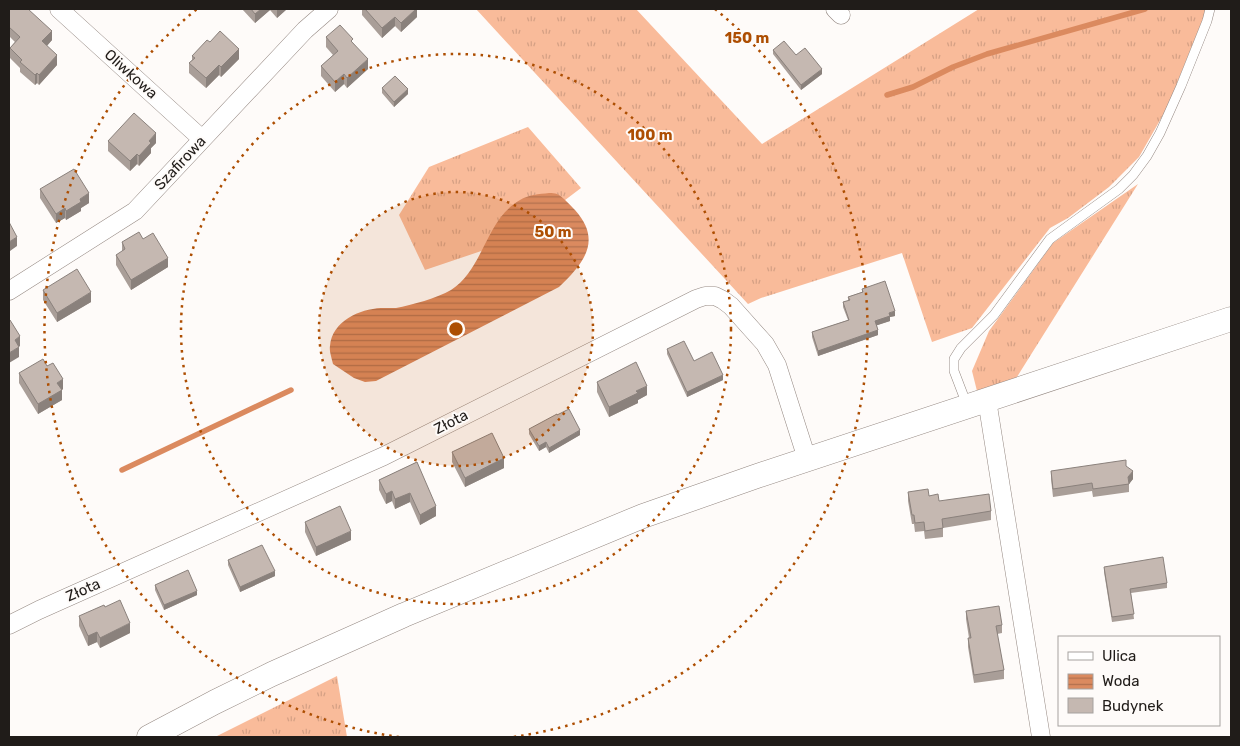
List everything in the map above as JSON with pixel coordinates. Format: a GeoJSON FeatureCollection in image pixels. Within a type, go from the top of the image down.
{"type":"FeatureCollection","features":[{"type":"Feature","properties":{"kind":"street","name":"Oliwkowa"},"geometry":{"type":"LineString","coordinates":[[60,9],[202,139]]}},
{"type":"Feature","properties":{"kind":"street","name":"Szafirowa"},"geometry":{"type":"LineString","coordinates":[[9,291],[135,211],[305,30],[329,9]]}},
{"type":"Feature","properties":{"kind":"street","name":"Złota"},"geometry":{"type":"LineString","coordinates":[[9,625],[384,456],[705,296],[715,296],[731,306],[765,344],[777,365],[807,459]]}},
{"type":"Feature","properties":{"kind":"street"},"geometry":{"type":"LineString","coordinates":[[149,737],[272,674],[498,576],[643,516],[807,459],[1231,319]]}},
{"type":"Feature","properties":{"kind":"street"},"geometry":{"type":"LineString","coordinates":[[977,403],[1041,737]]}},
{"type":"Feature","properties":{"kind":"lane"},"geometry":{"type":"LineString","coordinates":[[977,403],[954,372],[954,359],[994,315],[1050,239],[1119,189],[1133,175],[1147,156],[1160,133],[1181,86],[1210,9]]}},
{"type":"Feature","properties":{"kind":"green space"},"geometry":{"type":"Polygon","coordinates":[[[476,9],[636,9],[762,144],[979,9],[1207,9],[1167,108],[1139,157],[1109,187],[1068,218],[1050,228],[972,328],[932,342],[902,253],[761,298],[748,304],[476,9]]]}},
{"type":"Feature","properties":{"kind":"green space"},"geometry":{"type":"Polygon","coordinates":[[[528,127],[581,188],[511,241],[425,270],[399,215],[429,167],[528,127]]]}},
{"type":"Feature","properties":{"kind":"green space"},"geometry":{"type":"Polygon","coordinates":[[[1138,184],[1015,380],[977,391],[972,371],[989,331],[1053,243],[1138,184]]]}},
{"type":"Feature","properties":{"kind":"green space"},"geometry":{"type":"Polygon","coordinates":[[[337,676],[347,737],[215,737],[337,676]]]}},
{"type":"Feature","properties":{"kind":"water"},"geometry":{"type":"Polygon","coordinates":[[[549,193],[562,197],[575,210],[588,232],[589,242],[582,261],[559,287],[376,381],[365,382],[354,378],[333,364],[330,346],[332,337],[341,323],[364,311],[409,305],[451,290],[471,270],[491,232],[508,209],[526,197],[549,193]]]}},
{"type":"Feature","properties":{"kind":"building"},"geometry":{"type":"Polygon","coordinates":[[[9,9],[28,9],[52,31],[42,41],[57,55],[39,75],[37,73],[35,75],[20,62],[22,60],[10,48],[20,37],[9,27],[9,9]]]}},
{"type":"Feature","properties":{"kind":"building"},"geometry":{"type":"Polygon","coordinates":[[[251,9],[261,9],[255,14],[251,9]]]}},
{"type":"Feature","properties":{"kind":"building"},"geometry":{"type":"Polygon","coordinates":[[[365,9],[416,9],[401,23],[395,17],[382,28],[365,9]]]}},
{"type":"Feature","properties":{"kind":"building"},"geometry":{"type":"Polygon","coordinates":[[[340,25],[353,39],[351,41],[368,59],[347,78],[344,74],[335,82],[321,66],[338,51],[326,37],[340,25]]]}},
{"type":"Feature","properties":{"kind":"building"},"geometry":{"type":"Polygon","coordinates":[[[220,31],[239,49],[221,67],[219,65],[206,78],[189,63],[195,58],[192,56],[207,40],[210,42],[220,31]]]}},
{"type":"Feature","properties":{"kind":"building"},"geometry":{"type":"Polygon","coordinates":[[[784,41],[796,55],[805,48],[822,69],[801,85],[773,50],[784,41]]]}},
{"type":"Feature","properties":{"kind":"building"},"geometry":{"type":"Polygon","coordinates":[[[395,76],[408,89],[394,102],[382,88],[395,76]]]}},
{"type":"Feature","properties":{"kind":"building"},"geometry":{"type":"Polygon","coordinates":[[[134,113],[156,133],[149,141],[151,143],[139,156],[137,154],[130,161],[108,141],[134,113]]]}},
{"type":"Feature","properties":{"kind":"building"},"geometry":{"type":"Polygon","coordinates":[[[74,169],[89,193],[80,199],[81,202],[66,211],[65,208],[56,214],[40,189],[74,169]]]}},
{"type":"Feature","properties":{"kind":"building"},"geometry":{"type":"Polygon","coordinates":[[[9,222],[17,237],[9,242],[9,222]]]}},
{"type":"Feature","properties":{"kind":"building"},"geometry":{"type":"Polygon","coordinates":[[[139,232],[143,239],[153,233],[168,258],[131,280],[116,255],[125,249],[122,242],[139,232]]]}},
{"type":"Feature","properties":{"kind":"building"},"geometry":{"type":"Polygon","coordinates":[[[77,269],[91,292],[57,313],[43,290],[77,269]]]}},
{"type":"Feature","properties":{"kind":"building"},"geometry":{"type":"Polygon","coordinates":[[[885,281],[895,311],[889,313],[890,316],[875,321],[878,330],[818,351],[812,332],[849,320],[843,302],[850,300],[848,297],[863,292],[862,289],[885,281]]]}},
{"type":"Feature","properties":{"kind":"building"},"geometry":{"type":"Polygon","coordinates":[[[9,321],[20,336],[15,340],[19,347],[9,353],[9,321]]]}},
{"type":"Feature","properties":{"kind":"building"},"geometry":{"type":"Polygon","coordinates":[[[684,341],[694,361],[712,352],[723,375],[687,392],[667,349],[684,341]]]}},
{"type":"Feature","properties":{"kind":"building"},"geometry":{"type":"Polygon","coordinates":[[[43,359],[47,366],[53,363],[63,379],[57,383],[62,390],[38,404],[19,373],[43,359]]]}},
{"type":"Feature","properties":{"kind":"building"},"geometry":{"type":"Polygon","coordinates":[[[636,362],[647,386],[636,391],[638,393],[609,407],[597,382],[636,362]]]}},
{"type":"Feature","properties":{"kind":"building"},"geometry":{"type":"Polygon","coordinates":[[[569,409],[580,430],[549,448],[546,442],[539,446],[529,429],[569,409]]]}},
{"type":"Feature","properties":{"kind":"building"},"geometry":{"type":"Polygon","coordinates":[[[492,433],[504,458],[465,478],[452,452],[492,433]]]}},
{"type":"Feature","properties":{"kind":"building"},"geometry":{"type":"Polygon","coordinates":[[[1126,460],[1126,466],[1133,471],[1128,477],[1129,484],[1093,489],[1092,483],[1053,489],[1051,471],[1126,460]]]}},
{"type":"Feature","properties":{"kind":"building"},"geometry":{"type":"Polygon","coordinates":[[[417,462],[436,506],[420,515],[410,493],[395,499],[392,491],[386,494],[379,480],[417,462]]]}},
{"type":"Feature","properties":{"kind":"building"},"geometry":{"type":"Polygon","coordinates":[[[928,489],[929,496],[938,494],[939,501],[989,494],[991,511],[942,519],[943,528],[925,531],[924,522],[915,523],[908,492],[928,489]]]}},
{"type":"Feature","properties":{"kind":"building"},"geometry":{"type":"Polygon","coordinates":[[[340,506],[351,531],[316,547],[305,522],[340,506]]]}},
{"type":"Feature","properties":{"kind":"building"},"geometry":{"type":"Polygon","coordinates":[[[262,545],[275,571],[240,587],[228,560],[262,545]]]}},
{"type":"Feature","properties":{"kind":"building"},"geometry":{"type":"Polygon","coordinates":[[[1163,557],[1167,583],[1130,589],[1134,614],[1112,617],[1104,567],[1163,557]]]}},
{"type":"Feature","properties":{"kind":"building"},"geometry":{"type":"Polygon","coordinates":[[[188,570],[197,591],[164,605],[155,585],[188,570]]]}},
{"type":"Feature","properties":{"kind":"building"},"geometry":{"type":"Polygon","coordinates":[[[120,600],[130,623],[100,638],[97,632],[88,636],[79,616],[120,600]]]}},
{"type":"Feature","properties":{"kind":"building"},"geometry":{"type":"Polygon","coordinates":[[[999,606],[1002,625],[996,626],[1004,670],[974,675],[968,638],[971,638],[966,611],[999,606]]]}},
{"type":"Feature","properties":{"kind":"waterway"},"geometry":{"type":"LineString","coordinates":[[887,95],[913,87],[953,67],[987,54],[1145,9]]}},
{"type":"Feature","properties":{"kind":"waterway"},"geometry":{"type":"LineString","coordinates":[[122,470],[291,390]]}}]}
